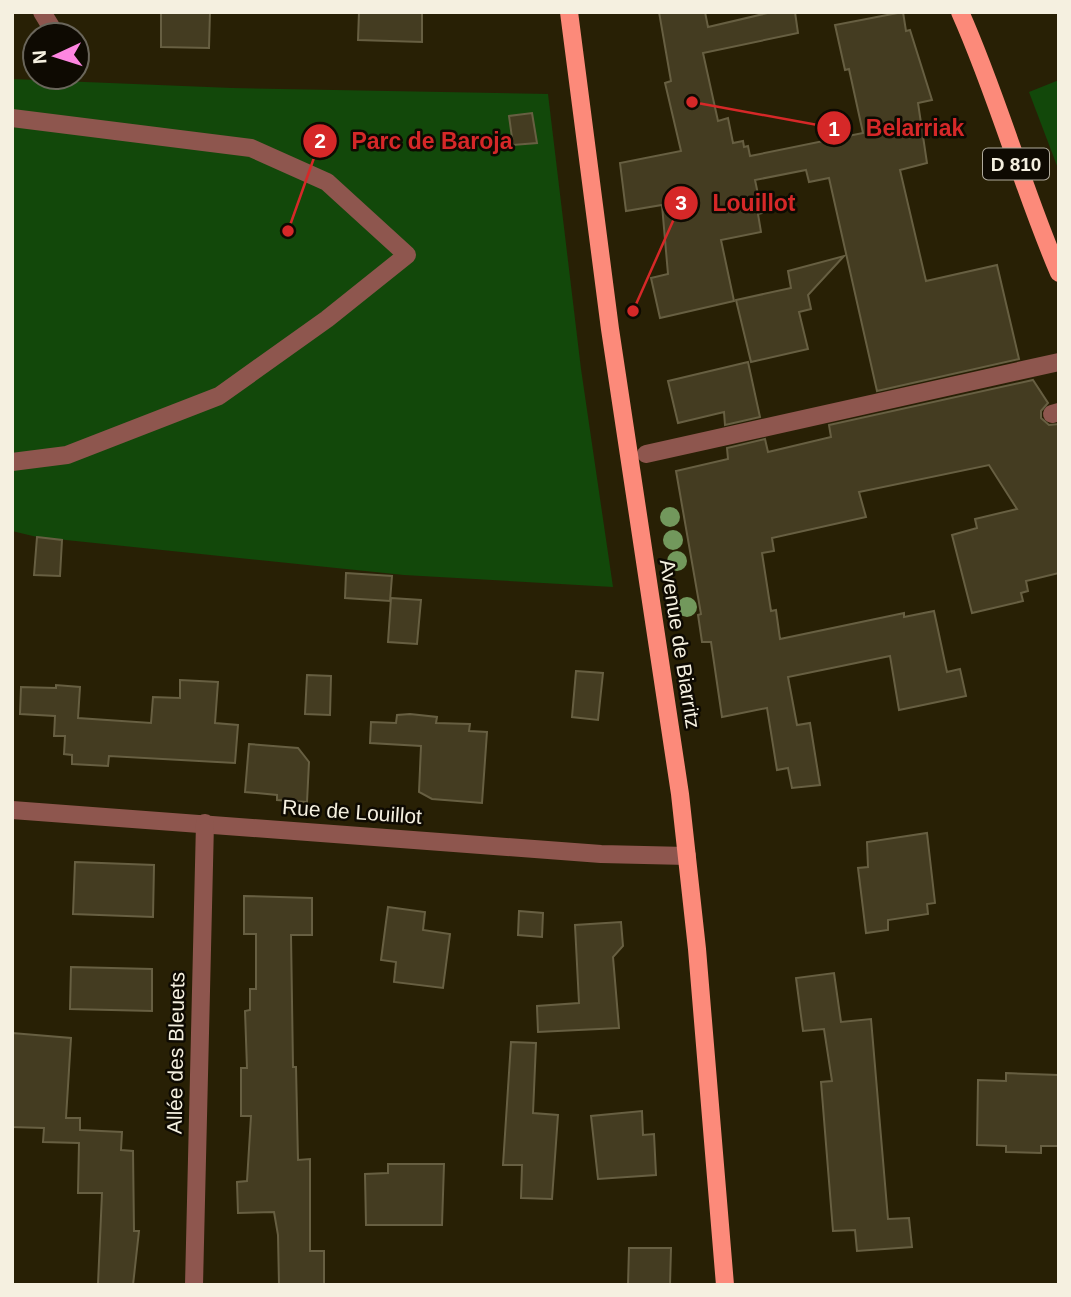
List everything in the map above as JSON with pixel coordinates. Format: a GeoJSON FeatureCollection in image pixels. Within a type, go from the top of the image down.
{"type":"FeatureCollection","features":[{"type":"Feature","properties":{"kind":"main road","name":"Avenue de Biarritz"},"geometry":{"type":"LineString","coordinates":[[569,12],[610,329],[687,856],[725,1285]]}},
{"type":"Feature","properties":{"kind":"main road","name":"D 810"},"geometry":{"type":"LineString","coordinates":[[960,12],[978,54],[1031,209],[1059,273]]}},
{"type":"Feature","properties":{"kind":"street"},"geometry":{"type":"LineString","coordinates":[[12,118],[251,148],[327,182],[407,255],[327,319],[219,396],[67,454],[12,462]]}},
{"type":"Feature","properties":{"kind":"street"},"geometry":{"type":"LineString","coordinates":[[646,454],[1059,362]]}},
{"type":"Feature","properties":{"kind":"street","name":"Rue de Louillot"},"geometry":{"type":"LineString","coordinates":[[12,810],[601,854],[687,856]]}},
{"type":"Feature","properties":{"kind":"street","name":"Allée des Bleuets"},"geometry":{"type":"LineString","coordinates":[[194,1285],[205,823]]}},
{"type":"Feature","properties":{"kind":"green space"},"geometry":{"type":"Polygon","coordinates":[[[12,79],[21,79],[21,91],[91,91],[91,82],[232,88],[548,94],[581,369],[613,587],[404,575],[37,537],[12,531],[12,79]]]}},
{"type":"Feature","properties":{"kind":"green space"},"geometry":{"type":"Polygon","coordinates":[[[1059,80],[1059,171],[1029,92],[1059,80]]]}},
{"type":"Feature","properties":{"kind":"building"},"geometry":{"type":"Polygon","coordinates":[[[161,12],[210,12],[209,48],[161,47],[161,12]]]}},
{"type":"Feature","properties":{"kind":"building"},"geometry":{"type":"Polygon","coordinates":[[[359,12],[422,12],[422,42],[358,40],[359,12]]]}},
{"type":"Feature","properties":{"kind":"building"},"geometry":{"type":"Polygon","coordinates":[[[659,12],[705,12],[708,27],[772,12],[795,12],[798,33],[703,53],[718,121],[728,118],[733,143],[743,141],[744,147],[748,146],[750,156],[863,133],[849,69],[845,70],[835,25],[903,12],[906,31],[910,30],[932,100],[918,103],[927,163],[900,170],[926,281],[997,265],[1019,359],[877,391],[829,178],[809,182],[806,170],[755,180],[762,213],[758,214],[761,232],[721,240],[734,301],[660,318],[651,278],[668,274],[662,205],[626,211],[620,163],[681,151],[665,83],[671,81],[659,12]]]}},
{"type":"Feature","properties":{"kind":"building"},"geometry":{"type":"Polygon","coordinates":[[[532,113],[537,143],[513,145],[509,116],[532,113]]]}},
{"type":"Feature","properties":{"kind":"building"},"geometry":{"type":"Polygon","coordinates":[[[844,256],[808,295],[811,309],[799,312],[808,349],[751,362],[736,300],[791,288],[788,271],[844,256]]]}},
{"type":"Feature","properties":{"kind":"building"},"geometry":{"type":"Polygon","coordinates":[[[748,362],[760,417],[725,425],[724,412],[678,423],[668,381],[748,362]]]}},
{"type":"Feature","properties":{"kind":"building"},"geometry":{"type":"Polygon","coordinates":[[[1033,380],[1048,403],[1041,411],[1041,418],[1049,425],[1059,424],[1059,573],[1026,581],[1028,591],[1021,593],[1023,601],[972,613],[952,535],[977,528],[975,519],[1017,509],[989,465],[859,492],[866,517],[772,538],[774,551],[762,553],[771,611],[776,610],[780,639],[904,613],[904,617],[934,611],[947,672],[960,669],[966,696],[899,710],[890,656],[788,677],[797,725],[810,723],[820,785],[792,788],[788,768],[777,770],[767,708],[722,717],[711,642],[702,642],[698,615],[701,614],[676,471],[728,459],[727,448],[765,439],[768,452],[831,437],[829,425],[1033,380]]]}},
{"type":"Feature","properties":{"kind":"building"},"geometry":{"type":"Polygon","coordinates":[[[37,537],[62,540],[60,576],[34,575],[37,537]]]}},
{"type":"Feature","properties":{"kind":"building"},"geometry":{"type":"Polygon","coordinates":[[[346,573],[392,576],[390,601],[345,598],[346,573]]]}},
{"type":"Feature","properties":{"kind":"building"},"geometry":{"type":"Polygon","coordinates":[[[391,598],[421,600],[417,644],[388,642],[391,598]]]}},
{"type":"Feature","properties":{"kind":"building"},"geometry":{"type":"Polygon","coordinates":[[[576,671],[603,673],[598,720],[572,717],[576,671]]]}},
{"type":"Feature","properties":{"kind":"building"},"geometry":{"type":"Polygon","coordinates":[[[307,675],[331,676],[330,715],[305,714],[307,675]]]}},
{"type":"Feature","properties":{"kind":"building"},"geometry":{"type":"Polygon","coordinates":[[[180,680],[218,682],[215,723],[238,725],[235,763],[109,756],[108,766],[72,764],[72,755],[64,754],[65,736],[54,736],[55,716],[20,714],[21,687],[56,688],[56,685],[80,687],[78,718],[151,723],[153,697],[180,698],[180,680]]]}},
{"type":"Feature","properties":{"kind":"building"},"geometry":{"type":"Polygon","coordinates":[[[397,715],[437,717],[436,723],[470,724],[469,731],[487,732],[482,803],[432,799],[419,792],[421,746],[370,743],[371,722],[396,723],[397,715]]]}},
{"type":"Feature","properties":{"kind":"building"},"geometry":{"type":"Polygon","coordinates":[[[249,744],[298,748],[309,762],[307,802],[277,800],[277,795],[245,792],[249,744]]]}},
{"type":"Feature","properties":{"kind":"building"},"geometry":{"type":"Polygon","coordinates":[[[927,833],[935,903],[927,904],[928,914],[888,920],[888,930],[866,933],[858,868],[868,867],[867,842],[927,833]]]}},
{"type":"Feature","properties":{"kind":"building"},"geometry":{"type":"Polygon","coordinates":[[[75,862],[154,865],[153,917],[73,914],[75,862]]]}},
{"type":"Feature","properties":{"kind":"building"},"geometry":{"type":"Polygon","coordinates":[[[244,896],[312,898],[312,935],[291,935],[293,1067],[296,1067],[298,1160],[310,1159],[310,1251],[324,1251],[324,1285],[279,1285],[278,1235],[274,1212],[238,1213],[237,1182],[247,1181],[251,1116],[241,1116],[241,1068],[247,1068],[245,1011],[250,1010],[250,989],[256,989],[256,934],[244,934],[244,896]]]}},
{"type":"Feature","properties":{"kind":"building"},"geometry":{"type":"Polygon","coordinates":[[[388,907],[425,912],[423,930],[450,934],[443,988],[394,982],[396,962],[381,960],[388,907]]]}},
{"type":"Feature","properties":{"kind":"building"},"geometry":{"type":"Polygon","coordinates":[[[519,911],[543,913],[542,937],[518,935],[519,911]]]}},
{"type":"Feature","properties":{"kind":"building"},"geometry":{"type":"Polygon","coordinates":[[[621,922],[623,946],[613,957],[619,1028],[538,1032],[537,1006],[579,1003],[575,925],[621,922]]]}},
{"type":"Feature","properties":{"kind":"building"},"geometry":{"type":"Polygon","coordinates":[[[71,967],[152,969],[152,1011],[70,1009],[71,967]]]}},
{"type":"Feature","properties":{"kind":"building"},"geometry":{"type":"Polygon","coordinates":[[[834,973],[841,1022],[871,1019],[888,1219],[909,1218],[912,1247],[857,1251],[855,1230],[833,1231],[821,1082],[832,1081],[824,1029],[803,1031],[796,978],[834,973]]]}},
{"type":"Feature","properties":{"kind":"building"},"geometry":{"type":"Polygon","coordinates":[[[12,1033],[71,1038],[66,1118],[80,1118],[80,1130],[122,1132],[121,1150],[133,1151],[134,1231],[139,1231],[133,1285],[98,1284],[102,1193],[78,1193],[79,1143],[43,1142],[44,1128],[12,1127],[12,1033]]]}},
{"type":"Feature","properties":{"kind":"building"},"geometry":{"type":"Polygon","coordinates":[[[511,1042],[536,1043],[533,1113],[558,1115],[552,1199],[521,1198],[522,1165],[503,1165],[511,1042]]]}},
{"type":"Feature","properties":{"kind":"building"},"geometry":{"type":"Polygon","coordinates":[[[1006,1073],[1058,1075],[1059,1146],[1041,1146],[1041,1153],[1006,1152],[1006,1146],[977,1145],[978,1080],[1006,1081],[1006,1073]]]}},
{"type":"Feature","properties":{"kind":"building"},"geometry":{"type":"Polygon","coordinates":[[[642,1111],[643,1135],[654,1134],[656,1175],[598,1179],[591,1116],[642,1111]]]}},
{"type":"Feature","properties":{"kind":"building"},"geometry":{"type":"Polygon","coordinates":[[[388,1164],[444,1164],[442,1225],[366,1225],[365,1174],[388,1173],[388,1164]]]}},
{"type":"Feature","properties":{"kind":"building"},"geometry":{"type":"Polygon","coordinates":[[[629,1248],[671,1248],[670,1285],[628,1285],[629,1248]]]}},
{"type":"Feature","properties":{"kind":"place","name":"Belarriak"},"geometry":{"type":"Point","coordinates":[692,102]}},
{"type":"Feature","properties":{"kind":"place","name":"Parc de Baroja"},"geometry":{"type":"Point","coordinates":[288,231]}},
{"type":"Feature","properties":{"kind":"place","name":"Louillot"},"geometry":{"type":"Point","coordinates":[633,311]}}]}
